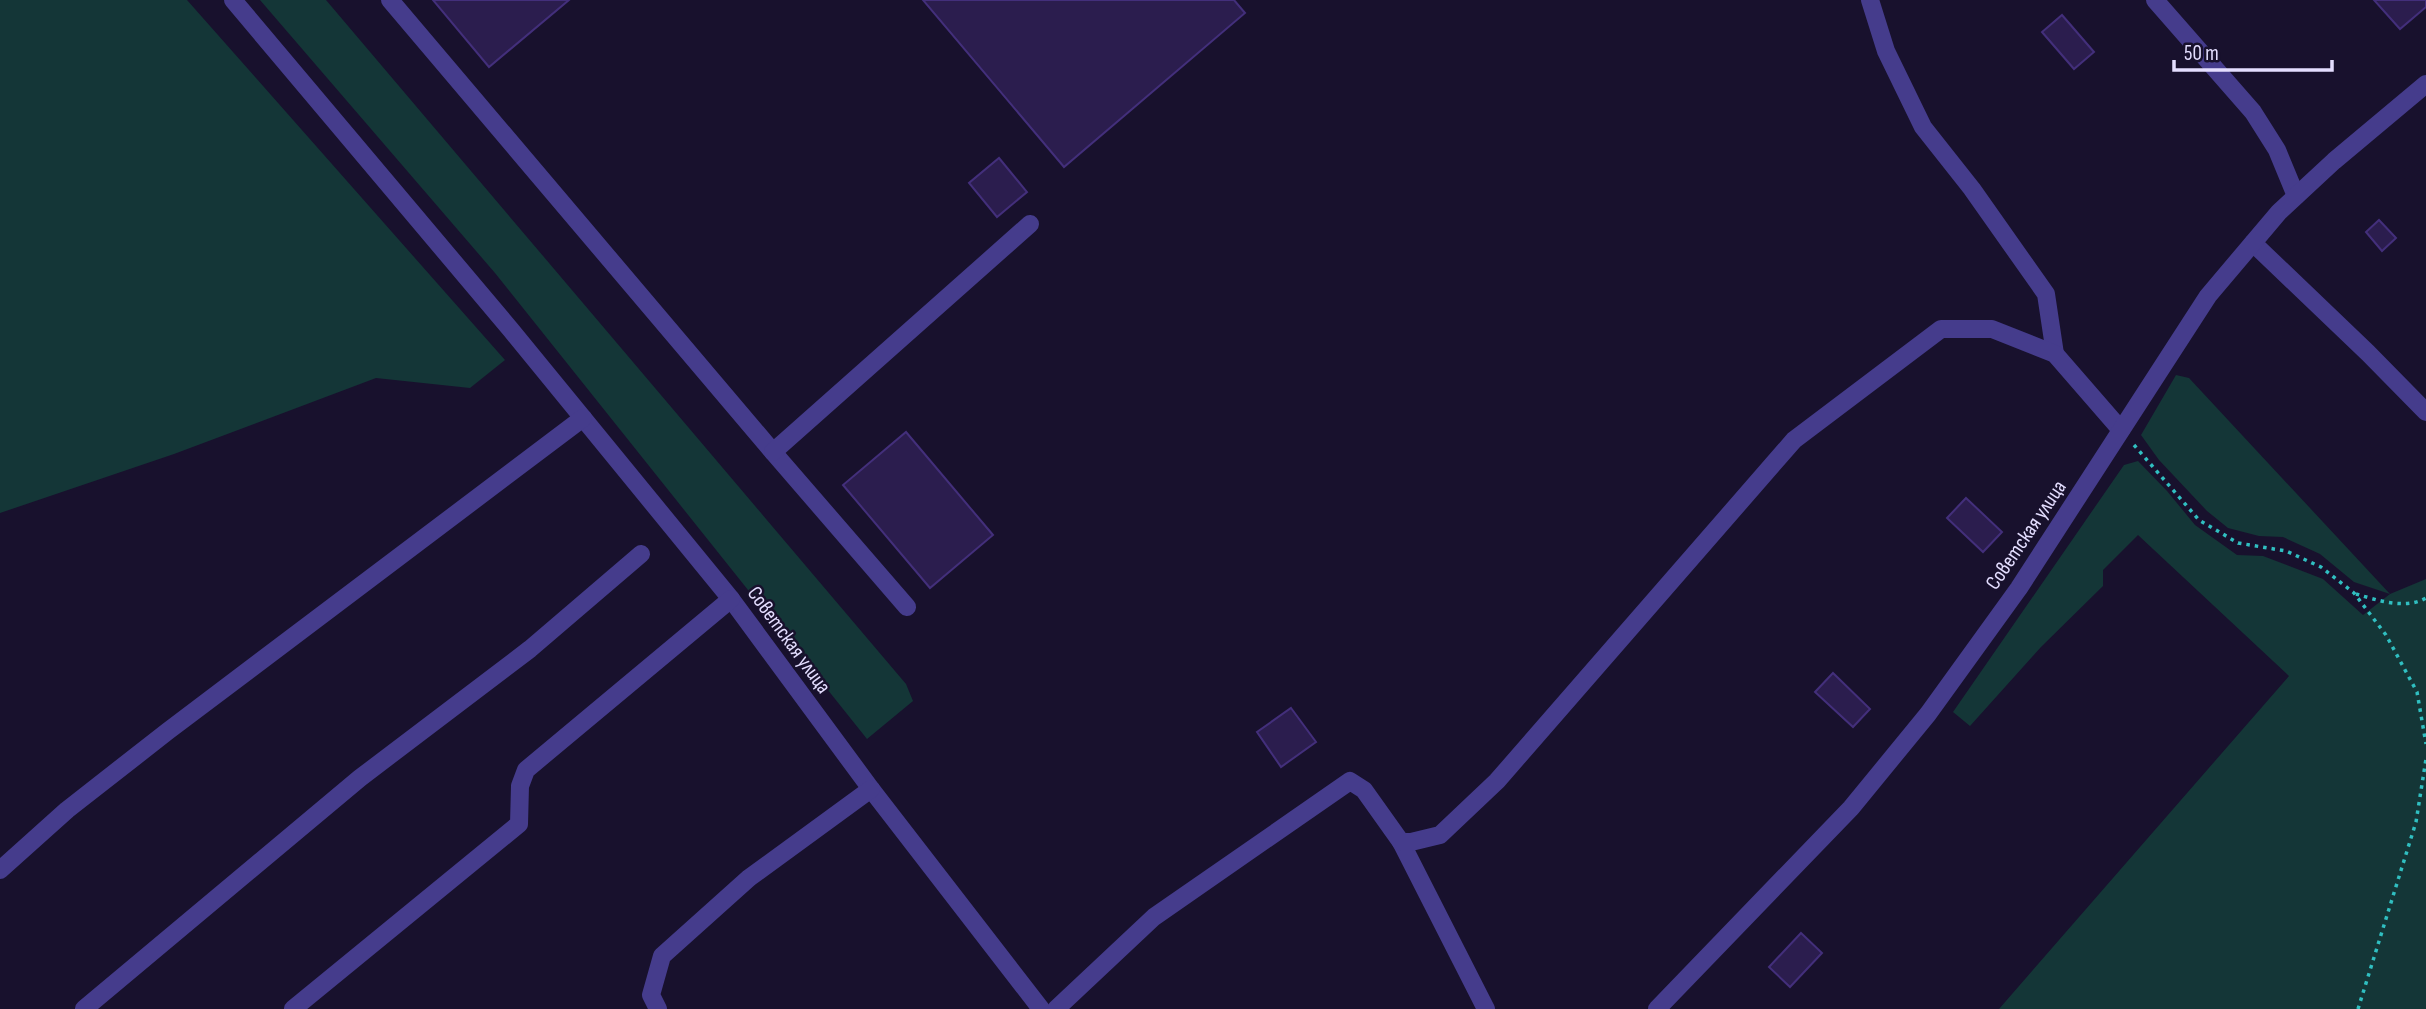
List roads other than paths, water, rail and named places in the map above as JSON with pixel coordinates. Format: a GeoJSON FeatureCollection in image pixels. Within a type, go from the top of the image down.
{"type":"FeatureCollection","features":[{"type":"Feature","properties":{"kind":"street","name":"Советская улица"},"geometry":{"type":"LineString","coordinates":[[233,0],[491,306],[731,599],[871,789],[1041,1009]]}},
{"type":"Feature","properties":{"kind":"street"},"geometry":{"type":"LineString","coordinates":[[390,0],[907,607]]}},
{"type":"Feature","properties":{"kind":"street"},"geometry":{"type":"LineString","coordinates":[[1870,0],[1886,51],[1923,128],[1972,189],[2046,294],[2055,354]]}},
{"type":"Feature","properties":{"kind":"street"},"geometry":{"type":"LineString","coordinates":[[2155,0],[2253,113],[2277,150],[2296,196]]}},
{"type":"Feature","properties":{"kind":"street","name":"Советская улица"},"geometry":{"type":"LineString","coordinates":[[1657,1009],[1850,808],[1928,714],[2019,588],[2208,296],[2296,196],[2426,83]]}},
{"type":"Feature","properties":{"kind":"street"},"geometry":{"type":"LineString","coordinates":[[773,452],[1030,224]]}},
{"type":"Feature","properties":{"kind":"street"},"geometry":{"type":"LineString","coordinates":[[2253,243],[2426,412]]}},
{"type":"Feature","properties":{"kind":"street"},"geometry":{"type":"LineString","coordinates":[[1401,842],[1440,835],[1497,782],[1794,440],[1941,329],[1992,330],[2055,354],[2121,430]]}},
{"type":"Feature","properties":{"kind":"street"},"geometry":{"type":"LineString","coordinates":[[0,870],[68,810],[168,731],[583,418]]}},
{"type":"Feature","properties":{"kind":"street"},"geometry":{"type":"LineString","coordinates":[[84,1009],[360,778],[530,649],[641,554]]}},
{"type":"Feature","properties":{"kind":"street"},"geometry":{"type":"LineString","coordinates":[[293,1009],[519,824],[520,786],[526,770],[731,599]]}},
{"type":"Feature","properties":{"kind":"street"},"geometry":{"type":"LineString","coordinates":[[1056,1009],[1153,917],[1350,781],[1364,790],[1401,842],[1486,1009]]}},
{"type":"Feature","properties":{"kind":"street"},"geometry":{"type":"LineString","coordinates":[[658,1009],[651,995],[662,957],[749,878],[871,789]]}}]}
